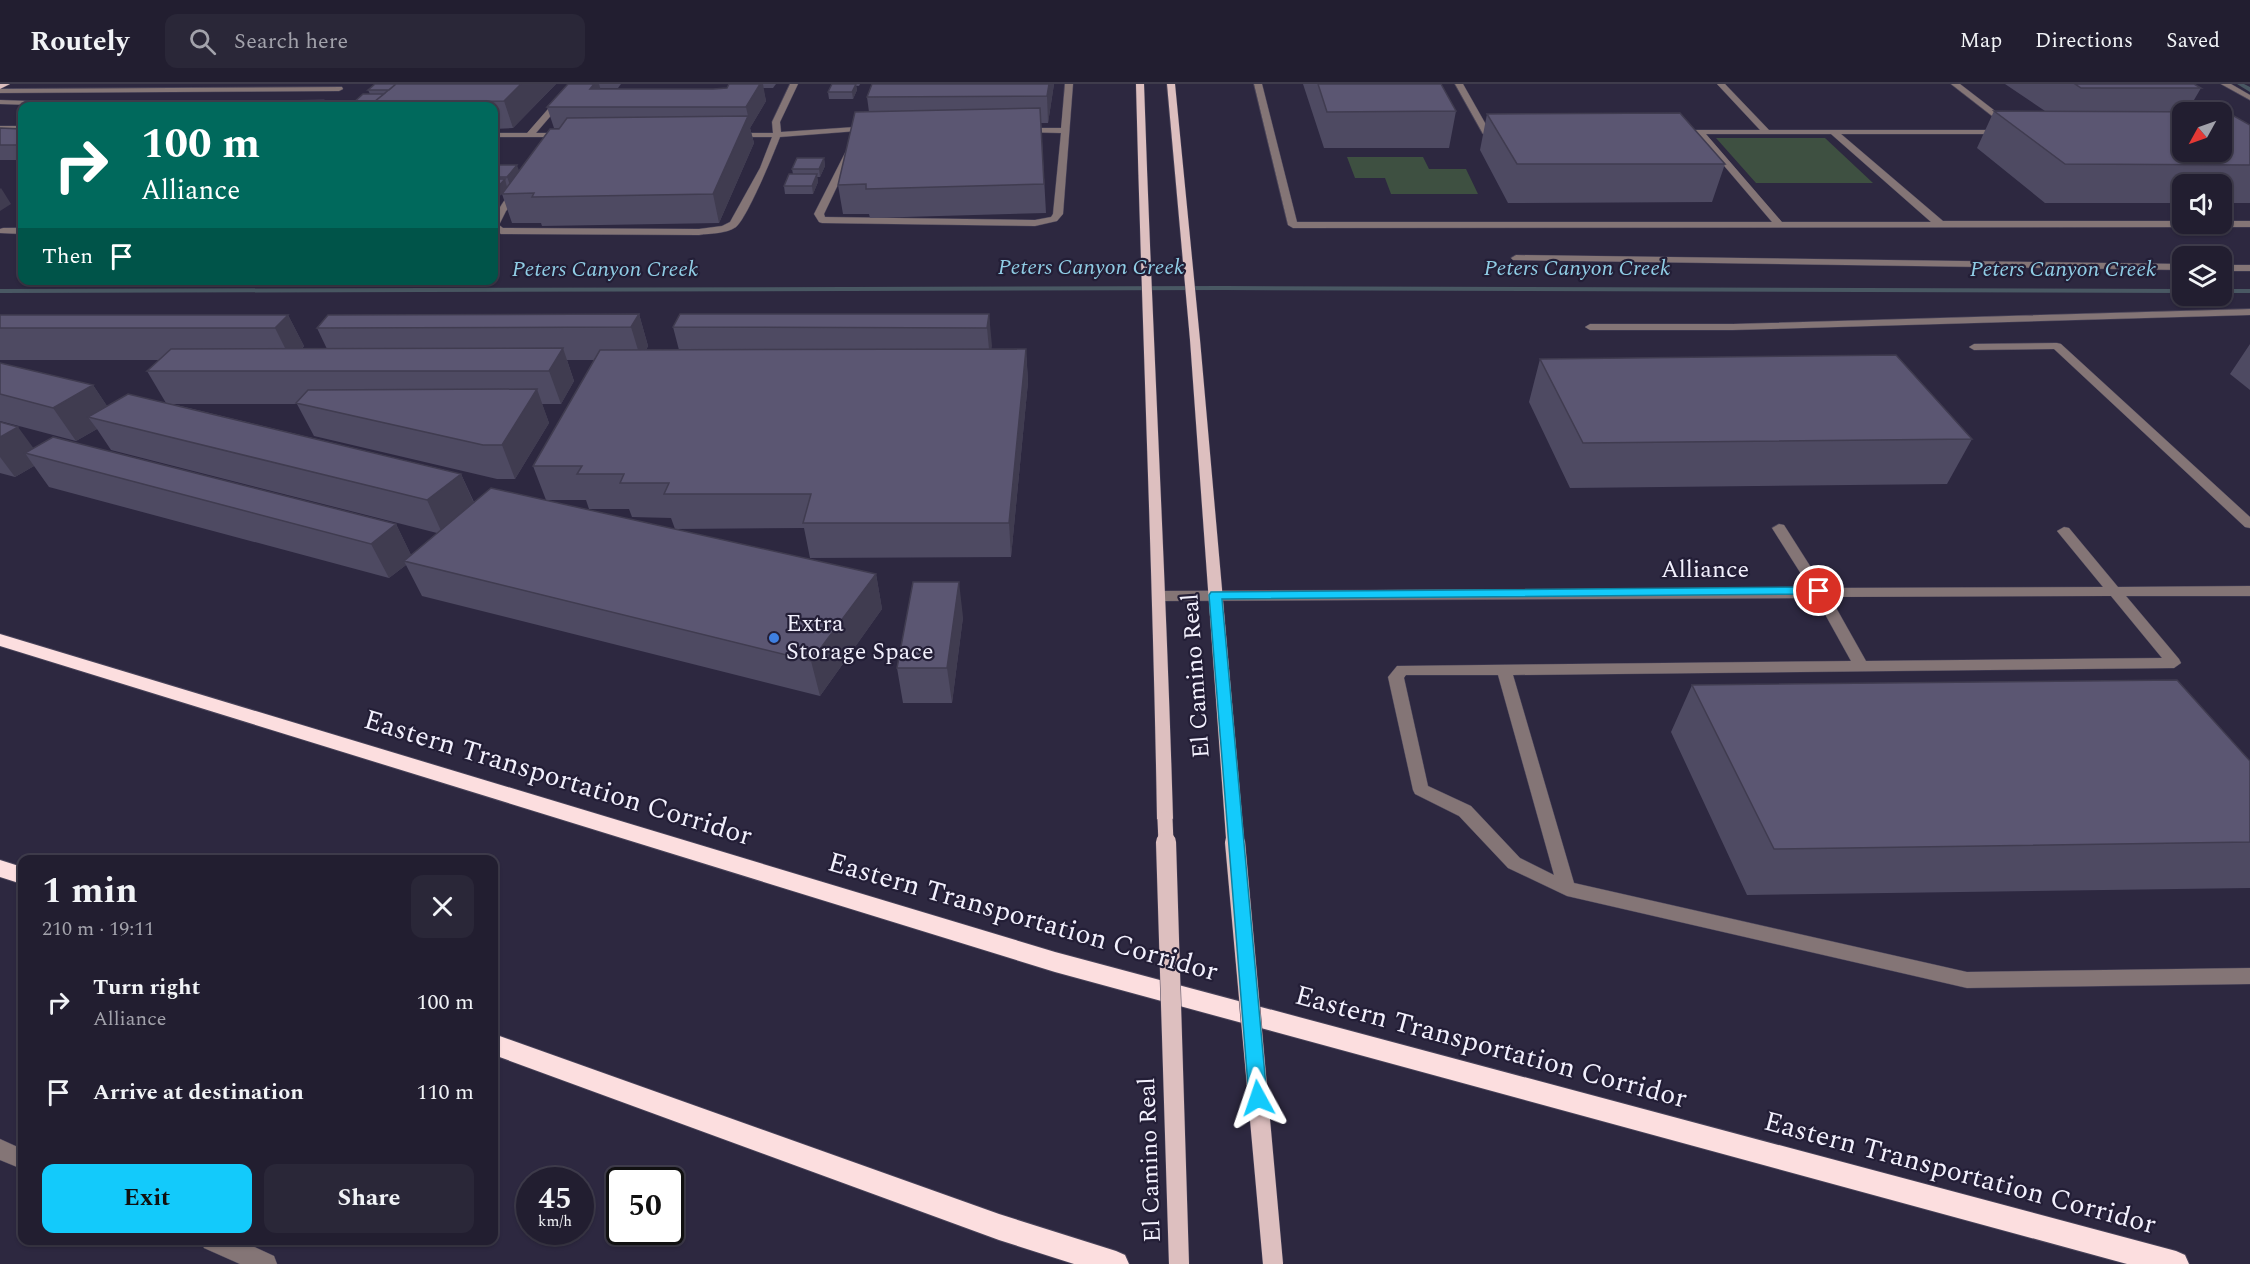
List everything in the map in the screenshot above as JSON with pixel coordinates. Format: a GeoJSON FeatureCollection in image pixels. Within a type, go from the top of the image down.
{"type":"FeatureCollection","features":[{"type":"Feature","properties":{"kind":"highway","name":"Eastern Transportation Corridor"},"geometry":{"type":"LineString","coordinates":[[0,640],[1055,962],[2176,1264]]}},
{"type":"Feature","properties":{"kind":"highway"},"geometry":{"type":"LineString","coordinates":[[0,868],[18,875]]}},
{"type":"Feature","properties":{"kind":"highway"},"geometry":{"type":"LineString","coordinates":[[498,1046],[999,1227],[1116,1264]]}},
{"type":"Feature","properties":{"kind":"main road"},"geometry":{"type":"LineString","coordinates":[[0,89],[6,84]]}},
{"type":"Feature","properties":{"kind":"main road","name":"El Camino Real"},"geometry":{"type":"LineString","coordinates":[[1140,84],[1145,262],[1160,596],[1179,1264]]}},
{"type":"Feature","properties":{"kind":"main road","name":"El Camino Real"},"geometry":{"type":"LineString","coordinates":[[1171,84],[1188,262],[1234,838],[1273,1264]]}},
{"type":"Feature","properties":{"kind":"street"},"geometry":{"type":"LineString","coordinates":[[529,135],[574,84]]}},
{"type":"Feature","properties":{"kind":"street"},"geometry":{"type":"LineString","coordinates":[[498,229],[501,231],[699,232],[724,229],[734,224],[764,168],[777,135],[776,122],[794,84]]}},
{"type":"Feature","properties":{"kind":"street"},"geometry":{"type":"LineString","coordinates":[[853,147],[819,214],[822,220],[1035,223],[1054,219],[1058,214],[1069,84]]}},
{"type":"Feature","properties":{"kind":"street"},"geometry":{"type":"LineString","coordinates":[[1258,84],[1293,225],[2250,224]]}},
{"type":"Feature","properties":{"kind":"street"},"geometry":{"type":"LineString","coordinates":[[1459,84],[1486,132],[1509,132]]}},
{"type":"Feature","properties":{"kind":"street"},"geometry":{"type":"LineString","coordinates":[[1721,84],[1767,132]]}},
{"type":"Feature","properties":{"kind":"street"},"geometry":{"type":"LineString","coordinates":[[1664,132],[2018,132],[1955,84]]}},
{"type":"Feature","properties":{"kind":"street"},"geometry":{"type":"LineString","coordinates":[[2157,84],[2188,102]]}},
{"type":"Feature","properties":{"kind":"street"},"geometry":{"type":"LineString","coordinates":[[2225,84],[2250,98]]}},
{"type":"Feature","properties":{"kind":"street"},"geometry":{"type":"LineString","coordinates":[[0,89],[163,91],[343,87]]}},
{"type":"Feature","properties":{"kind":"street"},"geometry":{"type":"LineString","coordinates":[[324,102],[343,87]]}},
{"type":"Feature","properties":{"kind":"street"},"geometry":{"type":"LineString","coordinates":[[145,102],[163,91]]}},
{"type":"Feature","properties":{"kind":"street"},"geometry":{"type":"LineString","coordinates":[[0,102],[18,103]]}},
{"type":"Feature","properties":{"kind":"street"},"geometry":{"type":"LineString","coordinates":[[858,137],[866,117]]}},
{"type":"Feature","properties":{"kind":"street"},"geometry":{"type":"LineString","coordinates":[[0,128],[18,128]]}},
{"type":"Feature","properties":{"kind":"street"},"geometry":{"type":"LineString","coordinates":[[719,135],[777,135],[874,128]]}},
{"type":"Feature","properties":{"kind":"street"},"geometry":{"type":"LineString","coordinates":[[1006,130],[1065,131]]}},
{"type":"Feature","properties":{"kind":"street"},"geometry":{"type":"LineString","coordinates":[[1699,132],[1779,224]]}},
{"type":"Feature","properties":{"kind":"street"},"geometry":{"type":"LineString","coordinates":[[1833,132],[1940,224]]}},
{"type":"Feature","properties":{"kind":"street"},"geometry":{"type":"LineString","coordinates":[[498,135],[570,135],[563,143]]}},
{"type":"Feature","properties":{"kind":"street"},"geometry":{"type":"LineString","coordinates":[[498,218],[502,210],[525,185]]}},
{"type":"Feature","properties":{"kind":"street"},"geometry":{"type":"LineString","coordinates":[[3,231],[18,231]]}},
{"type":"Feature","properties":{"kind":"street"},"geometry":{"type":"LineString","coordinates":[[1516,258],[2172,267]]}},
{"type":"Feature","properties":{"kind":"street"},"geometry":{"type":"LineString","coordinates":[[2232,268],[2250,268]]}},
{"type":"Feature","properties":{"kind":"street"},"geometry":{"type":"LineString","coordinates":[[1590,327],[1733,327],[2250,312]]}},
{"type":"Feature","properties":{"kind":"street"},"geometry":{"type":"LineString","coordinates":[[1974,347],[2057,346],[2250,524]]}},
{"type":"Feature","properties":{"kind":"street"},"geometry":{"type":"LineString","coordinates":[[1779,528],[1819,591],[1862,668]]}},
{"type":"Feature","properties":{"kind":"street"},"geometry":{"type":"LineString","coordinates":[[2064,531],[2174,663],[1862,668],[1402,670],[1396,677],[1421,790],[1465,811],[1514,863],[1566,889],[1967,980],[2250,976]]}},
{"type":"Feature","properties":{"kind":"street","name":"Alliance"},"geometry":{"type":"LineString","coordinates":[[1160,596],[1819,591],[2250,591]]}},
{"type":"Feature","properties":{"kind":"street"},"geometry":{"type":"LineString","coordinates":[[1504,670],[1566,889]]}},
{"type":"Feature","properties":{"kind":"street"},"geometry":{"type":"LineString","coordinates":[[0,1149],[18,1157]]}},
{"type":"Feature","properties":{"kind":"street"},"geometry":{"type":"LineString","coordinates":[[223,1245],[266,1264]]}},
{"type":"Feature","properties":{"kind":"green space"},"geometry":{"type":"Polygon","coordinates":[[[1716,138],[1825,138],[1873,183],[1756,183],[1716,138]]]}},
{"type":"Feature","properties":{"kind":"green space"},"geometry":{"type":"Polygon","coordinates":[[[1347,157],[1423,157],[1429,169],[1466,169],[1478,194],[1391,194],[1385,178],[1355,178],[1347,157]]]}},
{"type":"Feature","properties":{"kind":"building"},"geometry":{"type":"Polygon","coordinates":[[[375,84],[396,84],[389,90],[368,90],[375,84]]]}},
{"type":"Feature","properties":{"kind":"building"},"geometry":{"type":"Polygon","coordinates":[[[396,84],[521,84],[504,101],[374,102],[396,84]]]}},
{"type":"Feature","properties":{"kind":"building"},"geometry":{"type":"Polygon","coordinates":[[[568,84],[594,84],[590,89],[713,89],[727,88],[729,84],[760,84],[746,107],[547,107],[568,84]]]}},
{"type":"Feature","properties":{"kind":"building"},"geometry":{"type":"Polygon","coordinates":[[[832,84],[856,84],[852,92],[828,92],[832,84]]]}},
{"type":"Feature","properties":{"kind":"building"},"geometry":{"type":"Polygon","coordinates":[[[872,84],[1049,84],[1047,96],[867,97],[872,84]]]}},
{"type":"Feature","properties":{"kind":"building"},"geometry":{"type":"Polygon","coordinates":[[[1318,84],[1441,84],[1456,111],[1327,112],[1318,84]]]}},
{"type":"Feature","properties":{"kind":"building"},"geometry":{"type":"Polygon","coordinates":[[[2075,84],[2194,84],[2201,88],[2081,88],[2075,84]]]}},
{"type":"Feature","properties":{"kind":"building"},"geometry":{"type":"Polygon","coordinates":[[[363,94],[384,94],[374,102],[354,102],[363,94]]]}},
{"type":"Feature","properties":{"kind":"building"},"geometry":{"type":"Polygon","coordinates":[[[1040,108],[1044,184],[866,189],[866,184],[838,185],[855,112],[1040,108]]]}},
{"type":"Feature","properties":{"kind":"building"},"geometry":{"type":"Polygon","coordinates":[[[1994,111],[2172,112],[2172,162],[2232,162],[2232,115],[2250,125],[2250,165],[2065,164],[1994,111]]]}},
{"type":"Feature","properties":{"kind":"building"},"geometry":{"type":"Polygon","coordinates":[[[1680,113],[1725,164],[1517,164],[1487,114],[1680,113]]]}},
{"type":"Feature","properties":{"kind":"building"},"geometry":{"type":"Polygon","coordinates":[[[748,116],[713,194],[532,197],[534,193],[502,194],[550,129],[559,129],[567,118],[748,116]]]}},
{"type":"Feature","properties":{"kind":"building"},"geometry":{"type":"Polygon","coordinates":[[[0,128],[18,129],[18,145],[0,145],[0,128]]]}},
{"type":"Feature","properties":{"kind":"building"},"geometry":{"type":"Polygon","coordinates":[[[797,158],[824,158],[819,169],[792,169],[797,158]]]}},
{"type":"Feature","properties":{"kind":"building"},"geometry":{"type":"Polygon","coordinates":[[[498,165],[517,165],[507,177],[498,177],[498,165]]]}},
{"type":"Feature","properties":{"kind":"building"},"geometry":{"type":"Polygon","coordinates":[[[789,174],[817,174],[812,186],[784,186],[789,174]]]}},
{"type":"Feature","properties":{"kind":"building"},"geometry":{"type":"Polygon","coordinates":[[[498,179],[505,179],[498,187],[498,179]]]}},
{"type":"Feature","properties":{"kind":"building"},"geometry":{"type":"Polygon","coordinates":[[[639,314],[631,327],[317,328],[328,315],[639,314]]]}},
{"type":"Feature","properties":{"kind":"building"},"geometry":{"type":"Polygon","coordinates":[[[680,314],[989,314],[987,328],[673,327],[680,314]]]}},
{"type":"Feature","properties":{"kind":"building"},"geometry":{"type":"Polygon","coordinates":[[[0,315],[288,315],[275,328],[0,328],[0,315]]]}},
{"type":"Feature","properties":{"kind":"building"},"geometry":{"type":"Polygon","coordinates":[[[563,348],[549,371],[147,371],[171,349],[563,348]]]}},
{"type":"Feature","properties":{"kind":"building"},"geometry":{"type":"Polygon","coordinates":[[[1026,349],[1009,523],[803,523],[811,494],[664,494],[669,483],[620,483],[624,474],[577,474],[582,466],[533,466],[600,350],[1026,349]]]}},
{"type":"Feature","properties":{"kind":"building"},"geometry":{"type":"Polygon","coordinates":[[[1896,355],[1972,439],[1583,443],[1540,359],[1896,355]]]}},
{"type":"Feature","properties":{"kind":"building"},"geometry":{"type":"Polygon","coordinates":[[[0,363],[93,385],[53,408],[0,394],[0,363]]]}},
{"type":"Feature","properties":{"kind":"building"},"geometry":{"type":"Polygon","coordinates":[[[537,389],[502,445],[483,445],[296,403],[308,390],[537,389]]]}},
{"type":"Feature","properties":{"kind":"building"},"geometry":{"type":"Polygon","coordinates":[[[128,394],[461,474],[427,500],[88,417],[128,394]]]}},
{"type":"Feature","properties":{"kind":"building"},"geometry":{"type":"Polygon","coordinates":[[[0,422],[18,427],[0,437],[0,422]]]}},
{"type":"Feature","properties":{"kind":"building"},"geometry":{"type":"Polygon","coordinates":[[[53,437],[396,524],[371,544],[25,453],[53,437]]]}},
{"type":"Feature","properties":{"kind":"building"},"geometry":{"type":"Polygon","coordinates":[[[491,488],[876,574],[811,661],[404,561],[491,488]]]}},
{"type":"Feature","properties":{"kind":"building"},"geometry":{"type":"Polygon","coordinates":[[[913,582],[959,582],[947,668],[897,668],[913,582]]]}},
{"type":"Feature","properties":{"kind":"building"},"geometry":{"type":"Polygon","coordinates":[[[2177,680],[2250,761],[2250,842],[1774,849],[1692,685],[2177,680]]]}},
{"type":"Feature","properties":{"kind":"waterway"},"geometry":{"type":"LineString","coordinates":[[2240,84],[2250,90]]}},
{"type":"Feature","properties":{"kind":"waterway","name":"Peters Canyon Creek"},"geometry":{"type":"LineString","coordinates":[[0,291],[1224,288],[2172,291]]}},
{"type":"Feature","properties":{"kind":"waterway","name":"Peters Canyon Creek"},"geometry":{"type":"LineString","coordinates":[[2232,291],[2250,291]]}},
{"type":"Feature","properties":{"kind":"place","name":"Extra Storage Space"},"geometry":{"type":"Point","coordinates":[774,638]}},
{"type":"Feature","properties":{"kind":"route"},"geometry":{"type":"LineString","coordinates":[[1258,1098],[1215,595],[1819,591]]}}]}
